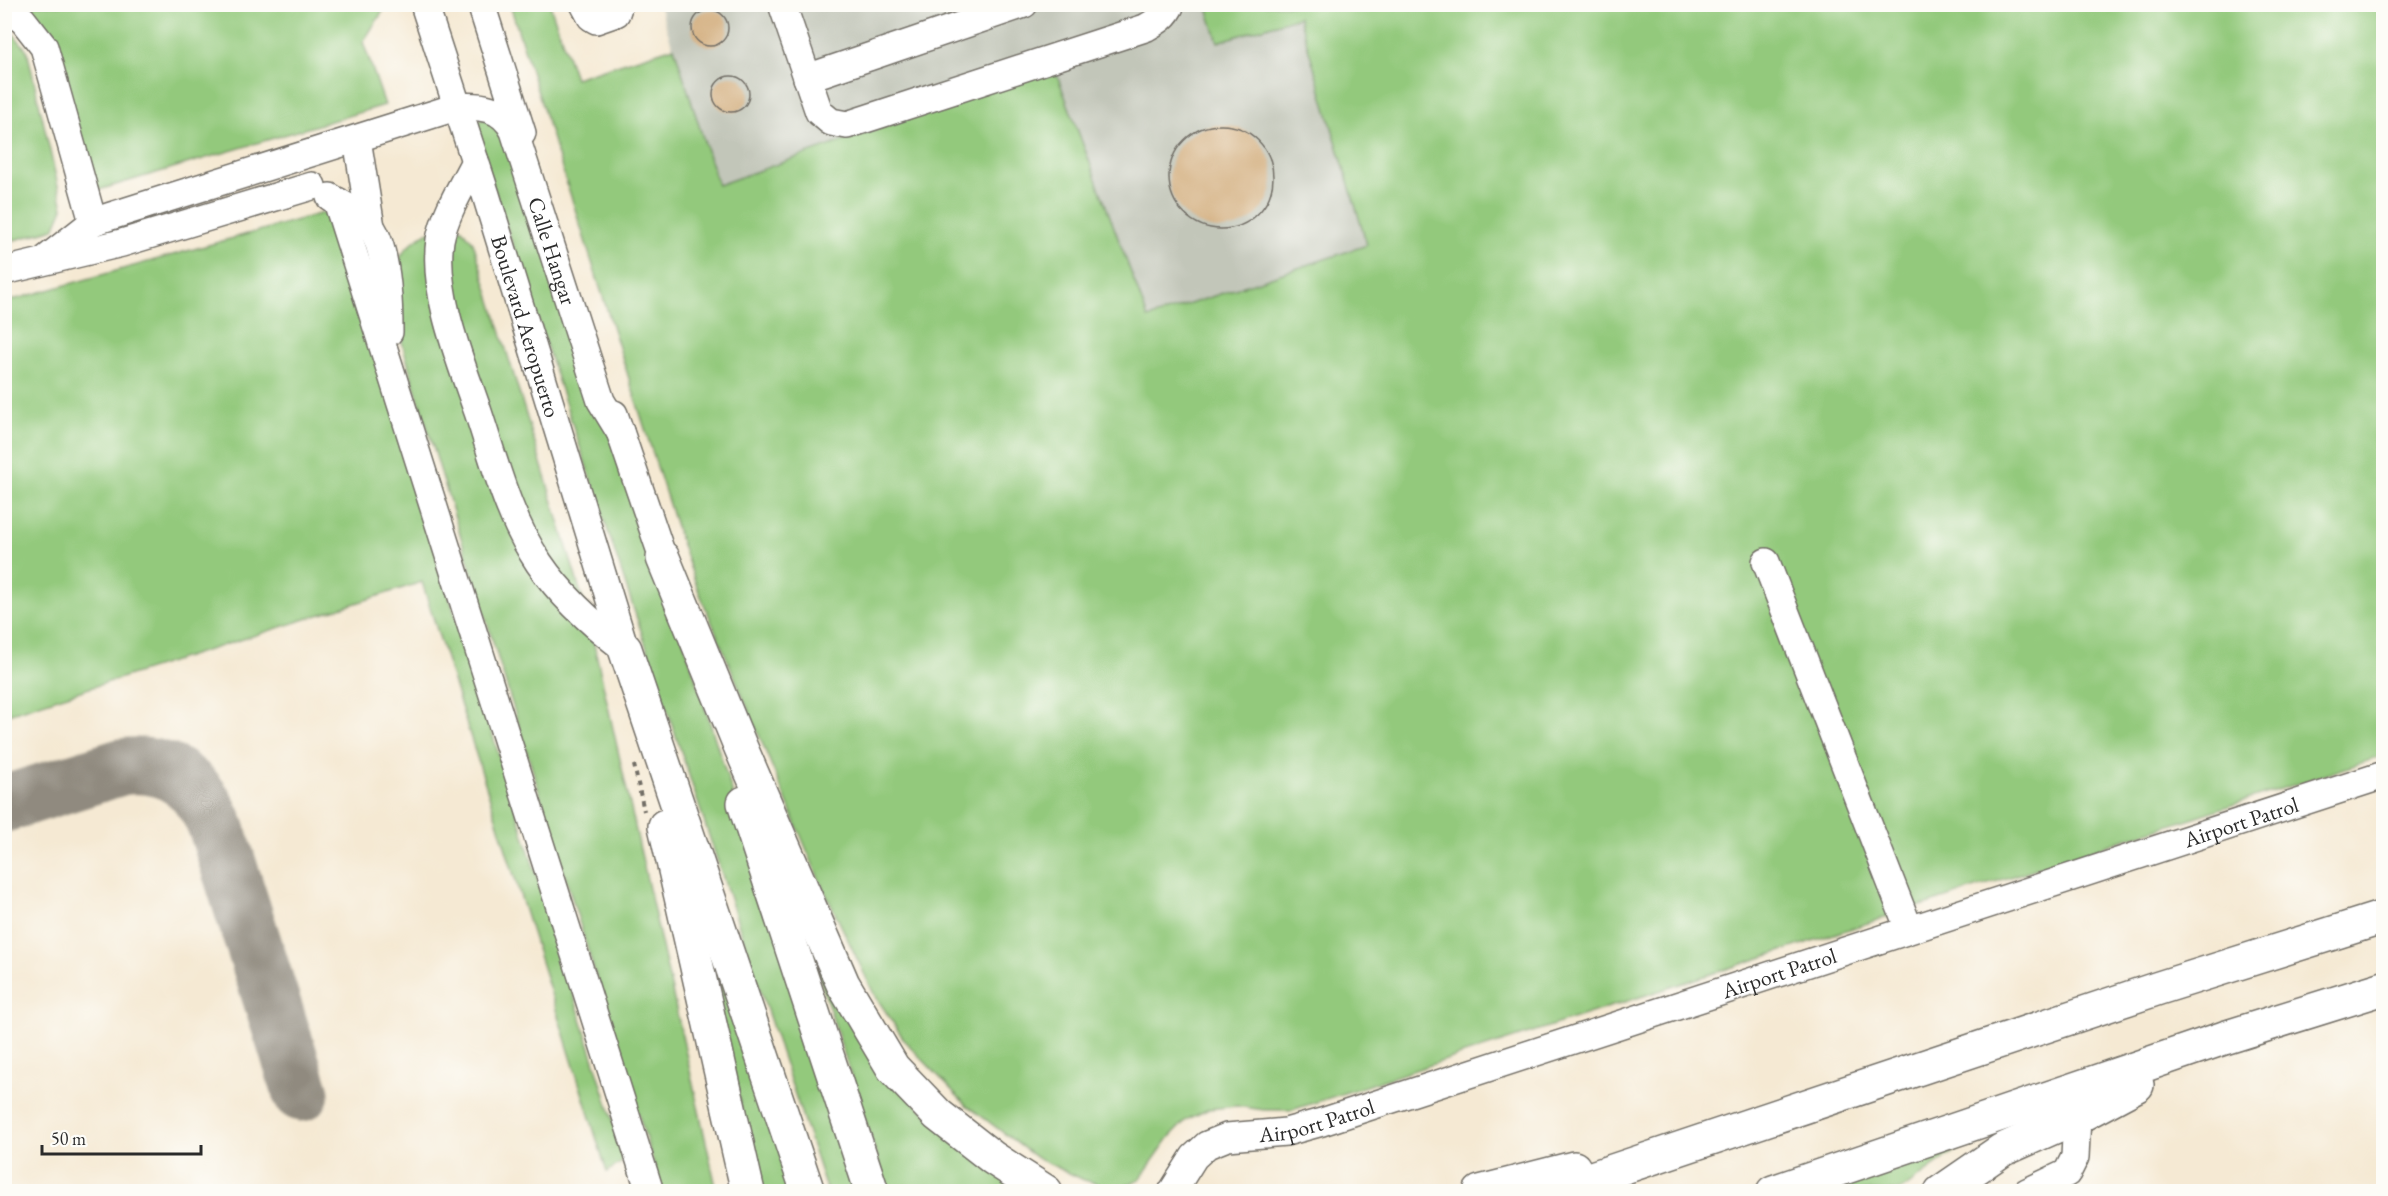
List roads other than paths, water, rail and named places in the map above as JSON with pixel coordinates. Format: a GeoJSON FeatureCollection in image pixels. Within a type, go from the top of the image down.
{"type":"FeatureCollection","features":[{"type":"Feature","properties":{"kind":"highway"},"geometry":{"type":"LineString","coordinates":[[663,558],[872,1191]]}},
{"type":"Feature","properties":{"kind":"highway"},"geometry":{"type":"LineString","coordinates":[[663,558],[741,748],[843,984],[893,1068],[938,1115],[993,1158],[1046,1191]]}},
{"type":"Feature","properties":{"kind":"highway"},"geometry":{"type":"LineString","coordinates":[[625,649],[748,1191]]}},
{"type":"Feature","properties":{"kind":"highway"},"geometry":{"type":"LineString","coordinates":[[625,649],[808,1191]]}},
{"type":"Feature","properties":{"kind":"highway"},"geometry":{"type":"LineString","coordinates":[[1550,1191],[1757,1124],[2159,988],[2384,917]]}},
{"type":"Feature","properties":{"kind":"highway"},"geometry":{"type":"LineString","coordinates":[[1773,1191],[2224,1038],[2384,988]]}},
{"type":"Feature","properties":{"kind":"highway"},"geometry":{"type":"LineString","coordinates":[[2295,1016],[2384,1006]]}},
{"type":"Feature","properties":{"kind":"highway"},"geometry":{"type":"LineString","coordinates":[[1941,1191],[2002,1150],[2077,1117],[2224,1038]]}},
{"type":"Feature","properties":{"kind":"highway"},"geometry":{"type":"LineString","coordinates":[[1480,1191],[1757,1124]]}},
{"type":"Feature","properties":{"kind":"street","name":"Boulevard Aeropuerto"},"geometry":{"type":"LineString","coordinates":[[424,4],[475,161],[625,649]]}},
{"type":"Feature","properties":{"kind":"street"},"geometry":{"type":"LineString","coordinates":[[481,4],[663,558]]}},
{"type":"Feature","properties":{"kind":"street"},"geometry":{"type":"LineString","coordinates":[[584,4],[591,17],[596,20],[616,13],[619,4]]}},
{"type":"Feature","properties":{"kind":"street"},"geometry":{"type":"LineString","coordinates":[[782,4],[819,112],[831,122],[847,125],[1145,28],[1160,20],[1168,12],[1171,4]]}},
{"type":"Feature","properties":{"kind":"street"},"geometry":{"type":"LineString","coordinates":[[807,78],[1024,4]]}},
{"type":"Feature","properties":{"kind":"street"},"geometry":{"type":"LineString","coordinates":[[4,11],[22,19],[44,47],[93,222],[46,260]]}},
{"type":"Feature","properties":{"kind":"street","name":"Calle Hangar"},"geometry":{"type":"LineString","coordinates":[[93,222],[456,107],[472,106],[493,109],[509,122],[601,401],[620,432]]}},
{"type":"Feature","properties":{"kind":"street"},"geometry":{"type":"LineString","coordinates":[[357,139],[371,227]]}},
{"type":"Feature","properties":{"kind":"street"},"geometry":{"type":"LineString","coordinates":[[281,161],[312,186],[359,215],[371,227],[379,242],[389,321],[389,367]]}},
{"type":"Feature","properties":{"kind":"street"},"geometry":{"type":"LineString","coordinates":[[475,161],[454,201],[440,240],[444,309],[512,516],[538,561],[560,591],[604,633],[625,649]]}},
{"type":"Feature","properties":{"kind":"street"},"geometry":{"type":"LineString","coordinates":[[4,271],[122,243],[312,186]]}},
{"type":"Feature","properties":{"kind":"street"},"geometry":{"type":"LineString","coordinates":[[337,201],[646,1181],[626,1191]]}},
{"type":"Feature","properties":{"kind":"street"},"geometry":{"type":"LineString","coordinates":[[1766,562],[1909,929]]}},
{"type":"Feature","properties":{"kind":"street","name":"Airport Patrol"},"geometry":{"type":"LineString","coordinates":[[1179,1182],[1194,1157],[1207,1145],[1227,1137],[1286,1132],[1322,1122],[2384,775]]}},
{"type":"Feature","properties":{"kind":"street"},"geometry":{"type":"LineString","coordinates":[[2027,1191],[2067,1173],[2075,1157],[2077,1117]]}}]}
